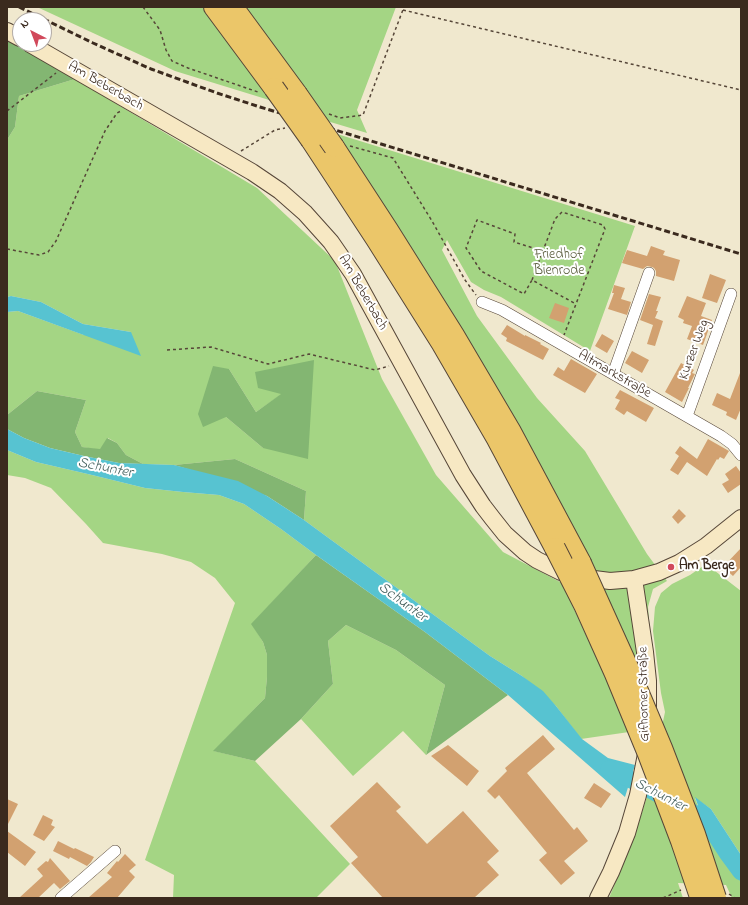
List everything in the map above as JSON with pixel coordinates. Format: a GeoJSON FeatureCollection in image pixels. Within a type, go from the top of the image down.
{"type":"FeatureCollection","features":[{"type":"Feature","properties":{"kind":"highway"},"geometry":{"type":"LineString","coordinates":[[214,7],[311,140],[380,245],[442,344],[497,439],[556,548],[584,605],[615,674],[648,754],[678,834],[705,897]]}},
{"type":"Feature","properties":{"kind":"highway"},"geometry":{"type":"LineString","coordinates":[[233,7],[334,147],[454,335],[510,430],[580,563],[628,667],[662,748],[695,834],[705,897]]}},
{"type":"Feature","properties":{"kind":"main road","name":"Am Beberbach"},"geometry":{"type":"LineString","coordinates":[[44,52],[266,182],[293,202],[319,227],[339,252],[353,274],[463,475],[493,519],[525,552],[561,572],[574,576],[606,580],[634,579]]}},
{"type":"Feature","properties":{"kind":"main road"},"geometry":{"type":"LineString","coordinates":[[634,579],[659,572],[679,564],[706,546],[741,518]]}},
{"type":"Feature","properties":{"kind":"main road","name":"Gifhorner Straße"},"geometry":{"type":"LineString","coordinates":[[598,898],[619,853],[633,813],[643,773],[648,738],[648,680],[634,579]]}},
{"type":"Feature","properties":{"kind":"street"},"geometry":{"type":"LineString","coordinates":[[614,374],[649,273]]}},
{"type":"Feature","properties":{"kind":"street","name":"Kurzer Weg"},"geometry":{"type":"LineString","coordinates":[[687,416],[731,294]]}},
{"type":"Feature","properties":{"kind":"street","name":"Altmarkstraße"},"geometry":{"type":"LineString","coordinates":[[482,302],[502,310],[687,416],[721,436],[741,452]]}},
{"type":"Feature","properties":{"kind":"street"},"geometry":{"type":"LineString","coordinates":[[61,898],[115,850]]}},
{"type":"Feature","properties":{"kind":"path"},"geometry":{"type":"LineString","coordinates":[[143,7],[160,30],[172,61],[188,68],[254,90]]}},
{"type":"Feature","properties":{"kind":"path"},"geometry":{"type":"LineString","coordinates":[[331,115],[340,118],[363,115],[404,7]]}},
{"type":"Feature","properties":{"kind":"path"},"geometry":{"type":"LineString","coordinates":[[403,10],[741,90]]}},
{"type":"Feature","properties":{"kind":"path"},"geometry":{"type":"LineString","coordinates":[[7,111],[66,65]]}},
{"type":"Feature","properties":{"kind":"path"},"geometry":{"type":"LineString","coordinates":[[7,249],[39,255],[48,252],[56,241],[105,131],[117,113],[135,105]]}},
{"type":"Feature","properties":{"kind":"path"},"geometry":{"type":"LineString","coordinates":[[543,251],[514,242],[515,234],[477,220],[466,248],[481,271],[524,294],[532,280],[543,251],[555,219],[562,212],[603,225],[605,228],[561,344]]}},
{"type":"Feature","properties":{"kind":"path"},"geometry":{"type":"LineString","coordinates":[[532,280],[576,304]]}},
{"type":"Feature","properties":{"kind":"path"},"geometry":{"type":"LineString","coordinates":[[167,350],[211,347],[268,364],[309,354],[375,370]]}},
{"type":"Feature","properties":{"kind":"path"},"geometry":{"type":"LineString","coordinates":[[663,898],[677,891]]}},
{"type":"Feature","properties":{"kind":"green space"},"geometry":{"type":"Polygon","coordinates":[[[37,7],[396,7],[357,110],[367,133],[327,121],[266,99],[175,71],[52,14],[52,12],[48,12],[37,7]]]}},
{"type":"Feature","properties":{"kind":"green space"},"geometry":{"type":"Polygon","coordinates":[[[7,39],[12,42],[12,52],[29,52],[75,79],[19,96],[15,127],[7,140],[7,39]]]}},
{"type":"Feature","properties":{"kind":"green space"},"geometry":{"type":"Polygon","coordinates":[[[75,79],[257,188],[335,261],[382,379],[436,475],[503,552],[562,583],[629,732],[581,739],[556,706],[522,676],[490,656],[304,520],[306,491],[235,459],[174,465],[143,464],[126,455],[117,443],[108,438],[100,450],[82,447],[75,432],[86,400],[37,391],[7,415],[7,312],[18,311],[84,335],[131,332],[83,324],[41,302],[11,296],[7,297],[7,140],[15,127],[19,96],[75,79]],[[229,369],[226,417],[263,448],[282,394],[256,412],[229,369]]]}},
{"type":"Feature","properties":{"kind":"green space","name":"Friedhof Bienrode"},"geometry":{"type":"Polygon","coordinates":[[[334,133],[635,226],[590,351],[501,297],[484,290],[471,282],[447,240],[442,250],[477,316],[537,398],[585,451],[647,554],[667,581],[653,589],[648,607],[654,681],[654,702],[591,561],[518,427],[450,309],[399,228],[334,133]]]}},
{"type":"Feature","properties":{"kind":"green space"},"geometry":{"type":"Polygon","coordinates":[[[314,360],[308,459],[263,448],[226,417],[203,427],[198,414],[213,366],[229,369],[256,412],[281,394],[258,388],[255,372],[314,360]]]}},
{"type":"Feature","properties":{"kind":"green space"},"geometry":{"type":"Polygon","coordinates":[[[37,391],[86,400],[75,432],[82,447],[100,449],[107,438],[117,443],[126,455],[143,464],[119,463],[50,448],[24,438],[7,429],[7,415],[37,391]]]}},
{"type":"Feature","properties":{"kind":"green space"},"geometry":{"type":"Polygon","coordinates":[[[7,450],[36,462],[145,488],[219,495],[244,504],[316,555],[252,624],[263,642],[267,655],[265,698],[214,751],[255,761],[350,864],[316,898],[173,898],[174,875],[145,860],[235,603],[215,578],[191,562],[162,554],[103,543],[51,488],[25,478],[7,475],[7,450]]]}},
{"type":"Feature","properties":{"kind":"green space"},"geometry":{"type":"Polygon","coordinates":[[[235,459],[306,491],[304,520],[267,496],[174,465],[235,459]]]}},
{"type":"Feature","properties":{"kind":"green space"},"geometry":{"type":"Polygon","coordinates":[[[316,555],[425,632],[508,695],[426,755],[445,685],[396,650],[346,625],[328,641],[333,684],[301,719],[255,761],[213,751],[265,698],[267,655],[263,642],[251,624],[316,555]]]}},
{"type":"Feature","properties":{"kind":"green space"},"geometry":{"type":"Polygon","coordinates":[[[706,564],[741,591],[741,855],[711,809],[695,798],[705,826],[712,839],[734,873],[741,879],[741,898],[732,898],[726,885],[678,883],[683,898],[609,898],[634,838],[648,793],[665,712],[653,631],[655,607],[661,593],[672,584],[690,575],[706,564]]]}},
{"type":"Feature","properties":{"kind":"green space"},"geometry":{"type":"Polygon","coordinates":[[[346,625],[396,650],[445,685],[426,755],[403,731],[353,776],[301,719],[333,684],[328,641],[346,625]]]}},
{"type":"Feature","properties":{"kind":"water"},"geometry":{"type":"Polygon","coordinates":[[[11,296],[41,302],[83,324],[131,332],[141,356],[18,311],[7,312],[7,297],[11,296]]]}},
{"type":"Feature","properties":{"kind":"water"},"geometry":{"type":"Polygon","coordinates":[[[7,429],[24,438],[50,448],[119,463],[174,465],[238,481],[267,496],[304,520],[490,656],[543,691],[582,739],[608,758],[635,765],[625,797],[508,695],[425,632],[244,504],[219,495],[145,488],[36,462],[7,450],[7,429]]]}},
{"type":"Feature","properties":{"kind":"water"},"geometry":{"type":"Polygon","coordinates":[[[695,797],[711,809],[741,855],[741,879],[734,873],[712,839],[705,826],[695,797]]]}},
{"type":"Feature","properties":{"kind":"building"},"geometry":{"type":"Polygon","coordinates":[[[651,246],[665,251],[663,255],[680,260],[674,281],[656,276],[656,271],[652,267],[647,266],[643,269],[622,263],[627,250],[647,256],[651,246]]]}},
{"type":"Feature","properties":{"kind":"building"},"geometry":{"type":"Polygon","coordinates":[[[710,274],[726,280],[717,303],[702,298],[710,274]]]}},
{"type":"Feature","properties":{"kind":"building"},"geometry":{"type":"Polygon","coordinates":[[[614,285],[625,288],[621,299],[631,302],[627,315],[608,309],[614,293],[612,293],[614,285]]]}},
{"type":"Feature","properties":{"kind":"building"},"geometry":{"type":"Polygon","coordinates":[[[649,294],[661,297],[655,318],[663,321],[655,346],[647,344],[653,325],[640,320],[649,294]]]}},
{"type":"Feature","properties":{"kind":"building"},"geometry":{"type":"Polygon","coordinates":[[[687,296],[706,303],[701,316],[712,320],[703,345],[687,339],[692,326],[683,323],[684,320],[678,317],[687,296]]]}},
{"type":"Feature","properties":{"kind":"building"},"geometry":{"type":"Polygon","coordinates":[[[555,303],[569,308],[564,323],[549,318],[555,303]]]}},
{"type":"Feature","properties":{"kind":"building"},"geometry":{"type":"Polygon","coordinates":[[[507,325],[525,336],[541,343],[540,344],[549,349],[543,360],[506,341],[507,338],[501,334],[507,325]]]}},
{"type":"Feature","properties":{"kind":"building"},"geometry":{"type":"Polygon","coordinates":[[[602,334],[614,341],[607,353],[595,346],[602,334]]]}},
{"type":"Feature","properties":{"kind":"building"},"geometry":{"type":"Polygon","coordinates":[[[632,351],[649,360],[642,373],[625,363],[632,351]]]}},
{"type":"Feature","properties":{"kind":"building"},"geometry":{"type":"Polygon","coordinates":[[[571,359],[597,374],[585,393],[553,375],[558,367],[564,371],[571,359]]]}},
{"type":"Feature","properties":{"kind":"building"},"geometry":{"type":"Polygon","coordinates":[[[681,363],[694,370],[692,373],[695,374],[682,402],[665,392],[681,363]]]}},
{"type":"Feature","properties":{"kind":"building"},"geometry":{"type":"Polygon","coordinates":[[[740,373],[741,408],[736,420],[726,415],[727,412],[712,405],[717,393],[730,399],[740,373]]]}},
{"type":"Feature","properties":{"kind":"building"},"geometry":{"type":"Polygon","coordinates":[[[620,390],[654,408],[646,422],[627,411],[624,415],[615,409],[620,400],[615,398],[620,390]]]}},
{"type":"Feature","properties":{"kind":"building"},"geometry":{"type":"Polygon","coordinates":[[[708,439],[729,451],[724,459],[720,457],[718,460],[717,459],[707,476],[687,462],[678,475],[670,470],[679,456],[675,453],[680,446],[697,459],[708,439]]]}},
{"type":"Feature","properties":{"kind":"building"},"geometry":{"type":"Polygon","coordinates":[[[736,466],[741,473],[741,484],[728,493],[722,484],[729,480],[725,474],[736,466]]]}},
{"type":"Feature","properties":{"kind":"building"},"geometry":{"type":"Polygon","coordinates":[[[679,509],[686,516],[678,524],[672,517],[679,509]]]}},
{"type":"Feature","properties":{"kind":"building"},"geometry":{"type":"Polygon","coordinates":[[[741,548],[741,567],[733,576],[723,567],[741,548]]]}},
{"type":"Feature","properties":{"kind":"building"},"geometry":{"type":"Polygon","coordinates":[[[543,735],[555,749],[527,773],[574,830],[577,827],[588,841],[564,861],[575,873],[561,885],[539,860],[547,853],[499,795],[495,799],[487,791],[507,771],[505,768],[543,735]]]}},
{"type":"Feature","properties":{"kind":"building"},"geometry":{"type":"Polygon","coordinates":[[[448,745],[479,771],[467,786],[431,756],[448,745]]]}},
{"type":"Feature","properties":{"kind":"building"},"geometry":{"type":"Polygon","coordinates":[[[377,782],[401,807],[396,811],[427,844],[463,811],[499,851],[487,862],[499,875],[474,898],[383,898],[351,863],[358,857],[330,826],[377,782]]]}},
{"type":"Feature","properties":{"kind":"building"},"geometry":{"type":"Polygon","coordinates":[[[594,783],[611,794],[601,808],[584,798],[594,783]]]}},
{"type":"Feature","properties":{"kind":"building"},"geometry":{"type":"Polygon","coordinates":[[[7,799],[18,804],[7,826],[7,799]]]}},
{"type":"Feature","properties":{"kind":"building"},"geometry":{"type":"Polygon","coordinates":[[[43,815],[53,820],[51,825],[55,827],[44,841],[33,835],[43,815]]]}},
{"type":"Feature","properties":{"kind":"building"},"geometry":{"type":"Polygon","coordinates":[[[7,831],[36,852],[25,866],[7,852],[7,831]]]}},
{"type":"Feature","properties":{"kind":"building"},"geometry":{"type":"Polygon","coordinates":[[[58,841],[94,857],[87,866],[70,857],[69,859],[53,851],[58,841]]]}},
{"type":"Feature","properties":{"kind":"building"},"geometry":{"type":"Polygon","coordinates":[[[125,854],[136,865],[129,871],[135,877],[117,898],[88,898],[112,877],[107,873],[125,854]]]}},
{"type":"Feature","properties":{"kind":"building"},"geometry":{"type":"Polygon","coordinates":[[[50,858],[70,881],[60,889],[54,883],[38,898],[19,898],[43,876],[37,869],[46,861],[48,862],[50,858]]]}},
{"type":"Feature","properties":{"kind":"waterway","name":"Schunter"},"geometry":{"type":"LineString","coordinates":[[609,769],[705,819],[741,872]]}},
{"type":"Feature","properties":{"kind":"railway"},"geometry":{"type":"LineString","coordinates":[[19,7],[151,69],[217,93],[741,254]]}},
{"type":"Feature","properties":{"kind":"place","name":"Am Berge"},"geometry":{"type":"Point","coordinates":[671,567]}}]}
